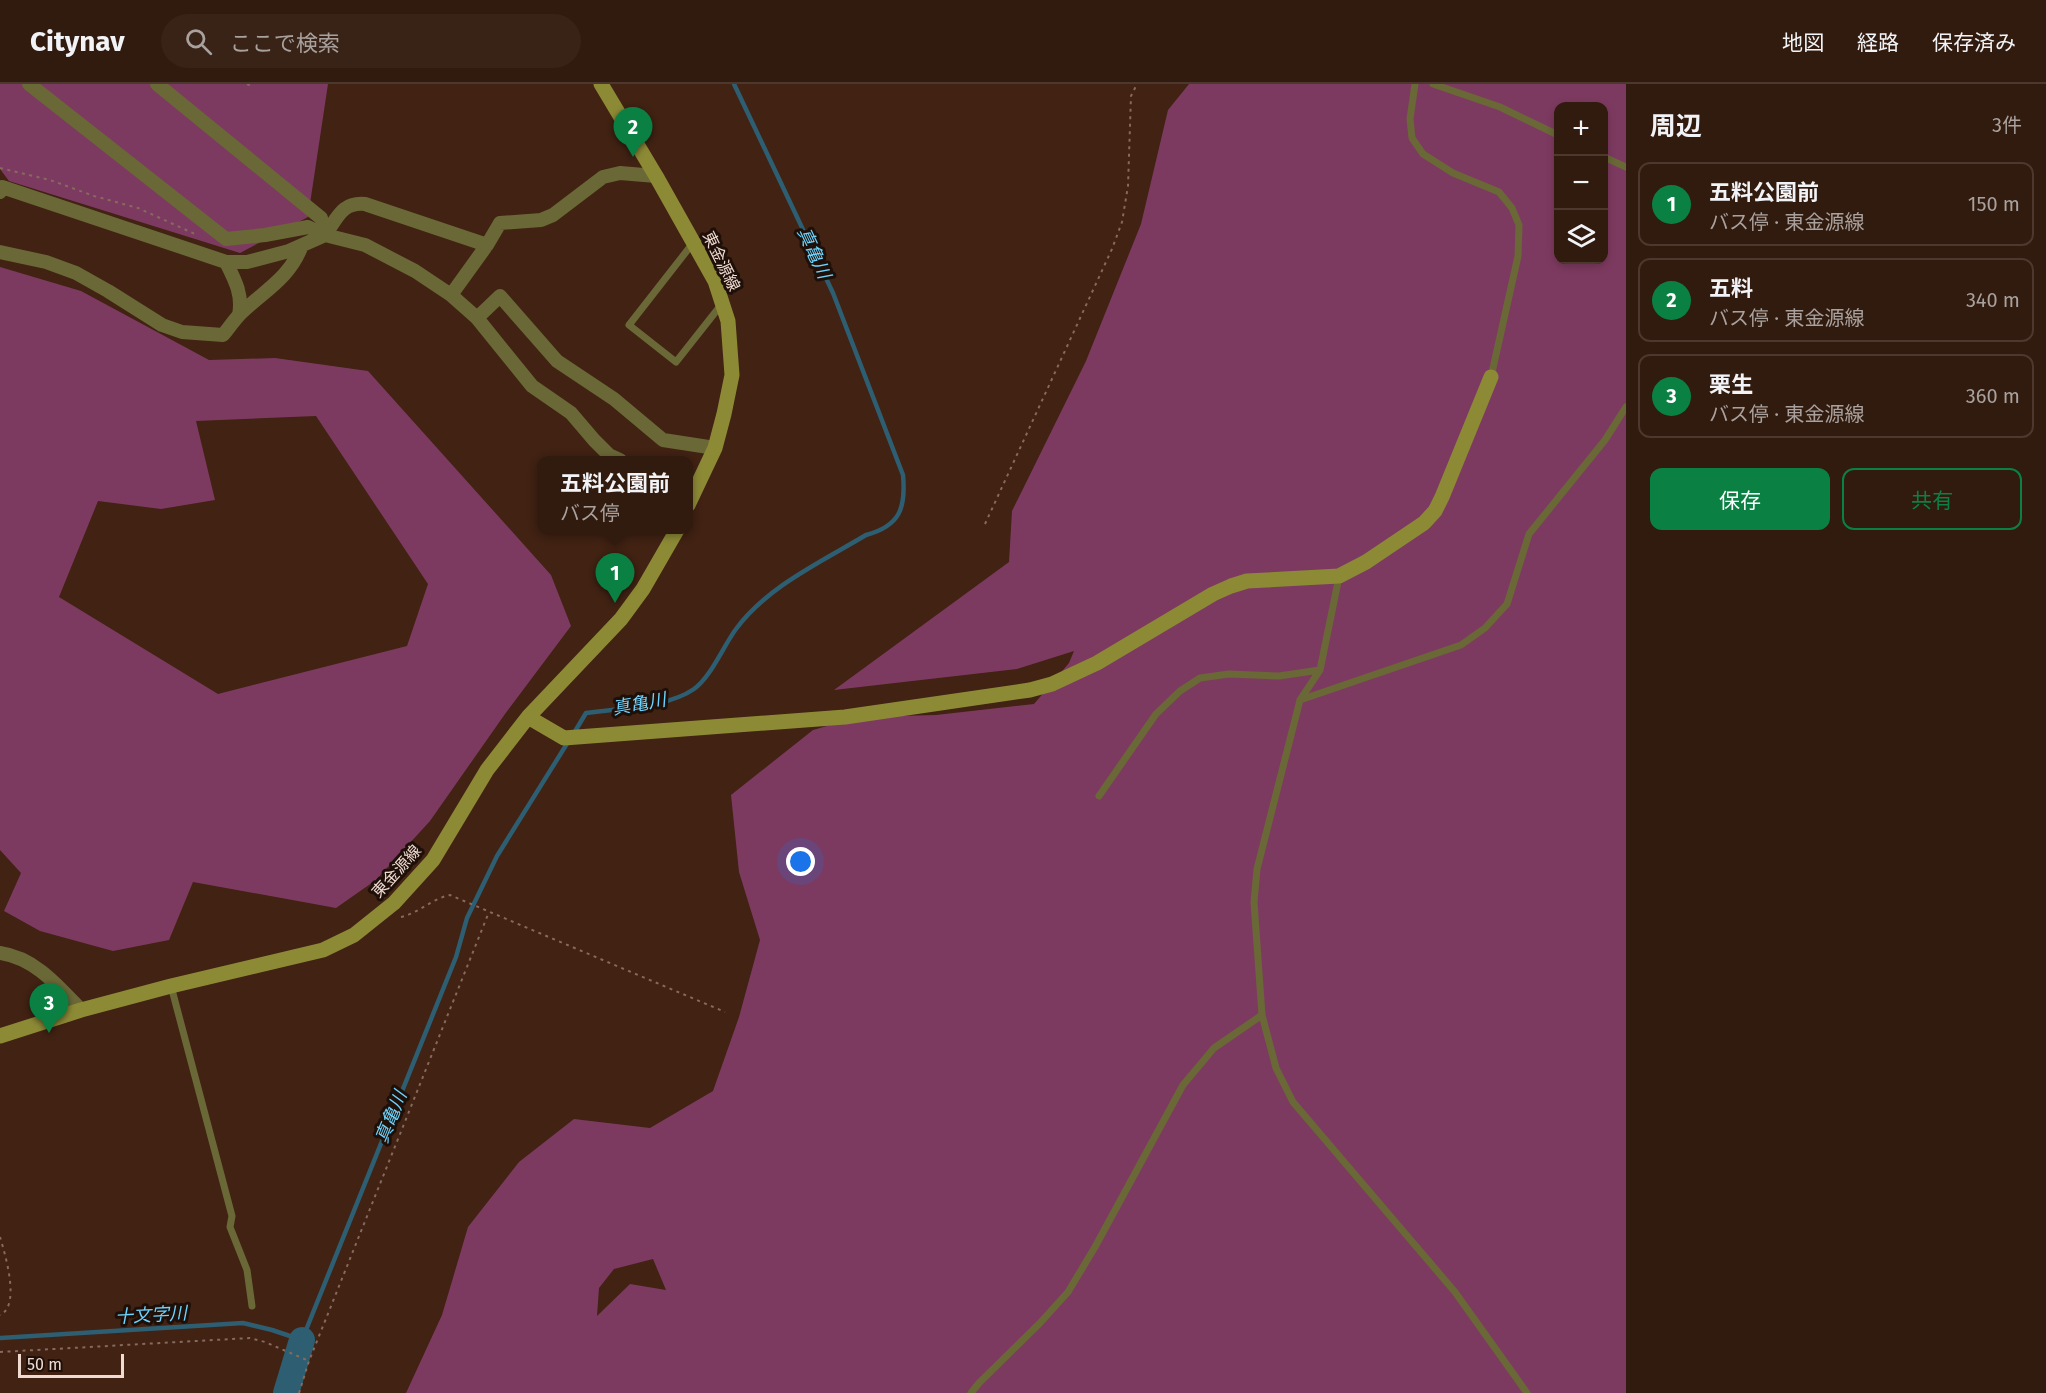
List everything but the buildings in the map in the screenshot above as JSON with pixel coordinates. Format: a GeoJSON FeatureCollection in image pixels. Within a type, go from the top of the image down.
{"type":"FeatureCollection","features":[{"type":"Feature","properties":{"kind":"main road","name":"東金源線"},"geometry":{"type":"LineString","coordinates":[[601,84],[656,176],[714,281],[728,321],[732,375],[724,414],[715,448],[693,485]]}},
{"type":"Feature","properties":{"kind":"main road"},"geometry":{"type":"LineString","coordinates":[[528,717],[564,738],[845,717],[1002,695],[1052,684],[1076,674],[1213,594],[1231,586],[1247,581],[1339,576],[1424,523],[1435,511],[1491,377]]}},
{"type":"Feature","properties":{"kind":"main road","name":"東金源線"},"geometry":{"type":"LineString","coordinates":[[0,1036],[81,1010],[171,986],[324,950],[354,935],[394,903],[433,860],[487,770],[528,717],[621,619],[643,590],[675,534]]}},
{"type":"Feature","properties":{"kind":"street"},"geometry":{"type":"LineString","coordinates":[[29,84],[226,239],[308,227],[325,235],[365,245],[415,271],[451,295],[477,318],[532,386],[571,413],[594,440],[613,456]]}},
{"type":"Feature","properties":{"kind":"street"},"geometry":{"type":"LineString","coordinates":[[157,84],[321,218],[325,235]]}},
{"type":"Feature","properties":{"kind":"street"},"geometry":{"type":"LineString","coordinates":[[451,295],[488,245],[500,223],[541,220],[553,215],[603,177],[620,173],[656,176]]}},
{"type":"Feature","properties":{"kind":"street"},"geometry":{"type":"LineString","coordinates":[[0,192],[2,187],[226,262],[246,262],[289,251],[325,235],[345,207],[352,203],[365,204],[488,245]]}},
{"type":"Feature","properties":{"kind":"street"},"geometry":{"type":"LineString","coordinates":[[0,252],[46,262],[76,273],[162,325],[182,332],[223,335],[239,315],[290,270],[302,245]]}},
{"type":"Feature","properties":{"kind":"street"},"geometry":{"type":"LineString","coordinates":[[226,262],[238,285],[241,305],[239,315]]}},
{"type":"Feature","properties":{"kind":"street"},"geometry":{"type":"LineString","coordinates":[[477,318],[500,296],[557,361],[614,399],[663,440],[715,448]]}},
{"type":"Feature","properties":{"kind":"street"},"geometry":{"type":"LineString","coordinates":[[0,953],[21,958],[31,964],[81,1010]]}},
{"type":"Feature","properties":{"kind":"lane"},"geometry":{"type":"LineString","coordinates":[[1415,84],[1410,119],[1412,138],[1423,154],[1453,173],[1500,192],[1512,208],[1519,225],[1518,256],[1491,377]]}},
{"type":"Feature","properties":{"kind":"lane"},"geometry":{"type":"LineString","coordinates":[[1433,84],[1500,107],[1554,133]]}},
{"type":"Feature","properties":{"kind":"lane"},"geometry":{"type":"LineString","coordinates":[[1608,159],[1626,167]]}},
{"type":"Feature","properties":{"kind":"lane"},"geometry":{"type":"LineString","coordinates":[[693,243],[629,325],[676,362],[722,303]]}},
{"type":"Feature","properties":{"kind":"lane"},"geometry":{"type":"LineString","coordinates":[[1300,700],[1461,645],[1485,628],[1507,604],[1529,534],[1605,440],[1626,407]]}},
{"type":"Feature","properties":{"kind":"lane"},"geometry":{"type":"LineString","coordinates":[[1339,576],[1320,670],[1300,700],[1257,869],[1254,902],[1262,1015],[1276,1068],[1293,1102],[1455,1292],[1527,1393]]}},
{"type":"Feature","properties":{"kind":"lane"},"geometry":{"type":"LineString","coordinates":[[1100,796],[1156,714],[1179,691],[1200,678],[1229,674],[1279,676],[1320,670]]}},
{"type":"Feature","properties":{"kind":"lane"},"geometry":{"type":"LineString","coordinates":[[171,986],[232,1216],[230,1227],[247,1270],[252,1306]]}},
{"type":"Feature","properties":{"kind":"lane"},"geometry":{"type":"LineString","coordinates":[[971,1393],[1068,1292],[1183,1085],[1214,1048],[1262,1015]]}},
{"type":"Feature","properties":{"kind":"path"},"geometry":{"type":"LineString","coordinates":[[247,84],[251,86]]}},
{"type":"Feature","properties":{"kind":"path"},"geometry":{"type":"LineString","coordinates":[[985,524],[1112,249],[1122,222],[1128,186],[1131,96],[1137,84]]}},
{"type":"Feature","properties":{"kind":"path"},"geometry":{"type":"LineString","coordinates":[[0,168],[50,180],[94,196],[138,208],[198,235]]}},
{"type":"Feature","properties":{"kind":"path"},"geometry":{"type":"LineString","coordinates":[[379,916],[388,921],[412,915],[428,902],[450,895],[725,1012]]}},
{"type":"Feature","properties":{"kind":"path"},"geometry":{"type":"LineString","coordinates":[[299,1393],[309,1361],[489,912]]}},
{"type":"Feature","properties":{"kind":"path"},"geometry":{"type":"LineString","coordinates":[[0,1237],[8,1268],[10,1302],[5,1313],[0,1315]]}},
{"type":"Feature","properties":{"kind":"path"},"geometry":{"type":"LineString","coordinates":[[0,1352],[250,1338],[309,1361]]}},
{"type":"Feature","properties":{"kind":"shaded area"},"geometry":{"type":"Polygon","coordinates":[[[0,84],[328,84],[308,217],[240,253],[9,181],[0,169],[0,84]]]}},
{"type":"Feature","properties":{"kind":"shaded area"},"geometry":{"type":"Polygon","coordinates":[[[1189,84],[1626,84],[1626,1393],[406,1393],[442,1315],[468,1227],[519,1162],[574,1119],[650,1128],[713,1091],[739,1017],[760,940],[739,872],[731,795],[813,730],[858,717],[936,715],[1034,704],[1069,663],[1074,651],[1017,669],[834,690],[1009,562],[1012,511],[1086,361],[1141,224],[1168,110],[1189,84]],[[653,1259],[614,1269],[599,1288],[597,1316],[630,1284],[666,1290],[653,1259]]]}},
{"type":"Feature","properties":{"kind":"shaded area"},"geometry":{"type":"Polygon","coordinates":[[[0,267],[81,291],[209,360],[275,358],[368,371],[551,575],[571,626],[505,714],[430,821],[376,880],[336,908],[193,882],[169,940],[113,951],[40,931],[4,911],[21,873],[0,850],[0,267]],[[316,416],[196,421],[215,500],[161,509],[98,501],[59,597],[218,694],[407,646],[428,584],[316,416]]]}},
{"type":"Feature","properties":{"kind":"waterway","name":"真亀川"},"geometry":{"type":"LineString","coordinates":[[574,733],[586,713],[656,704],[694,689],[712,669],[736,629],[763,600],[814,565],[866,535],[887,526],[902,506],[903,475],[833,293],[734,84]]}},
{"type":"Feature","properties":{"kind":"waterway","name":"真亀川"},"geometry":{"type":"LineString","coordinates":[[0,1338],[243,1323],[302,1340],[456,957],[467,918],[497,856],[568,742]]}},
{"type":"Feature","properties":{"kind":"waterway","name":"真亀川"},"geometry":{"type":"LineString","coordinates":[[286,1393],[302,1340]]}},
{"type":"Feature","properties":{"kind":"place","name":"五料"},"geometry":{"type":"Point","coordinates":[633,157]}},
{"type":"Feature","properties":{"kind":"place","name":"五料公園前"},"geometry":{"type":"Point","coordinates":[615,603]}},
{"type":"Feature","properties":{"kind":"place","name":"栗生"},"geometry":{"type":"Point","coordinates":[49,1033]}},
{"type":"Feature","properties":{"kind":"water label","name":"十文字川"},"geometry":{"type":"Point","coordinates":[151,1315]}}]}
